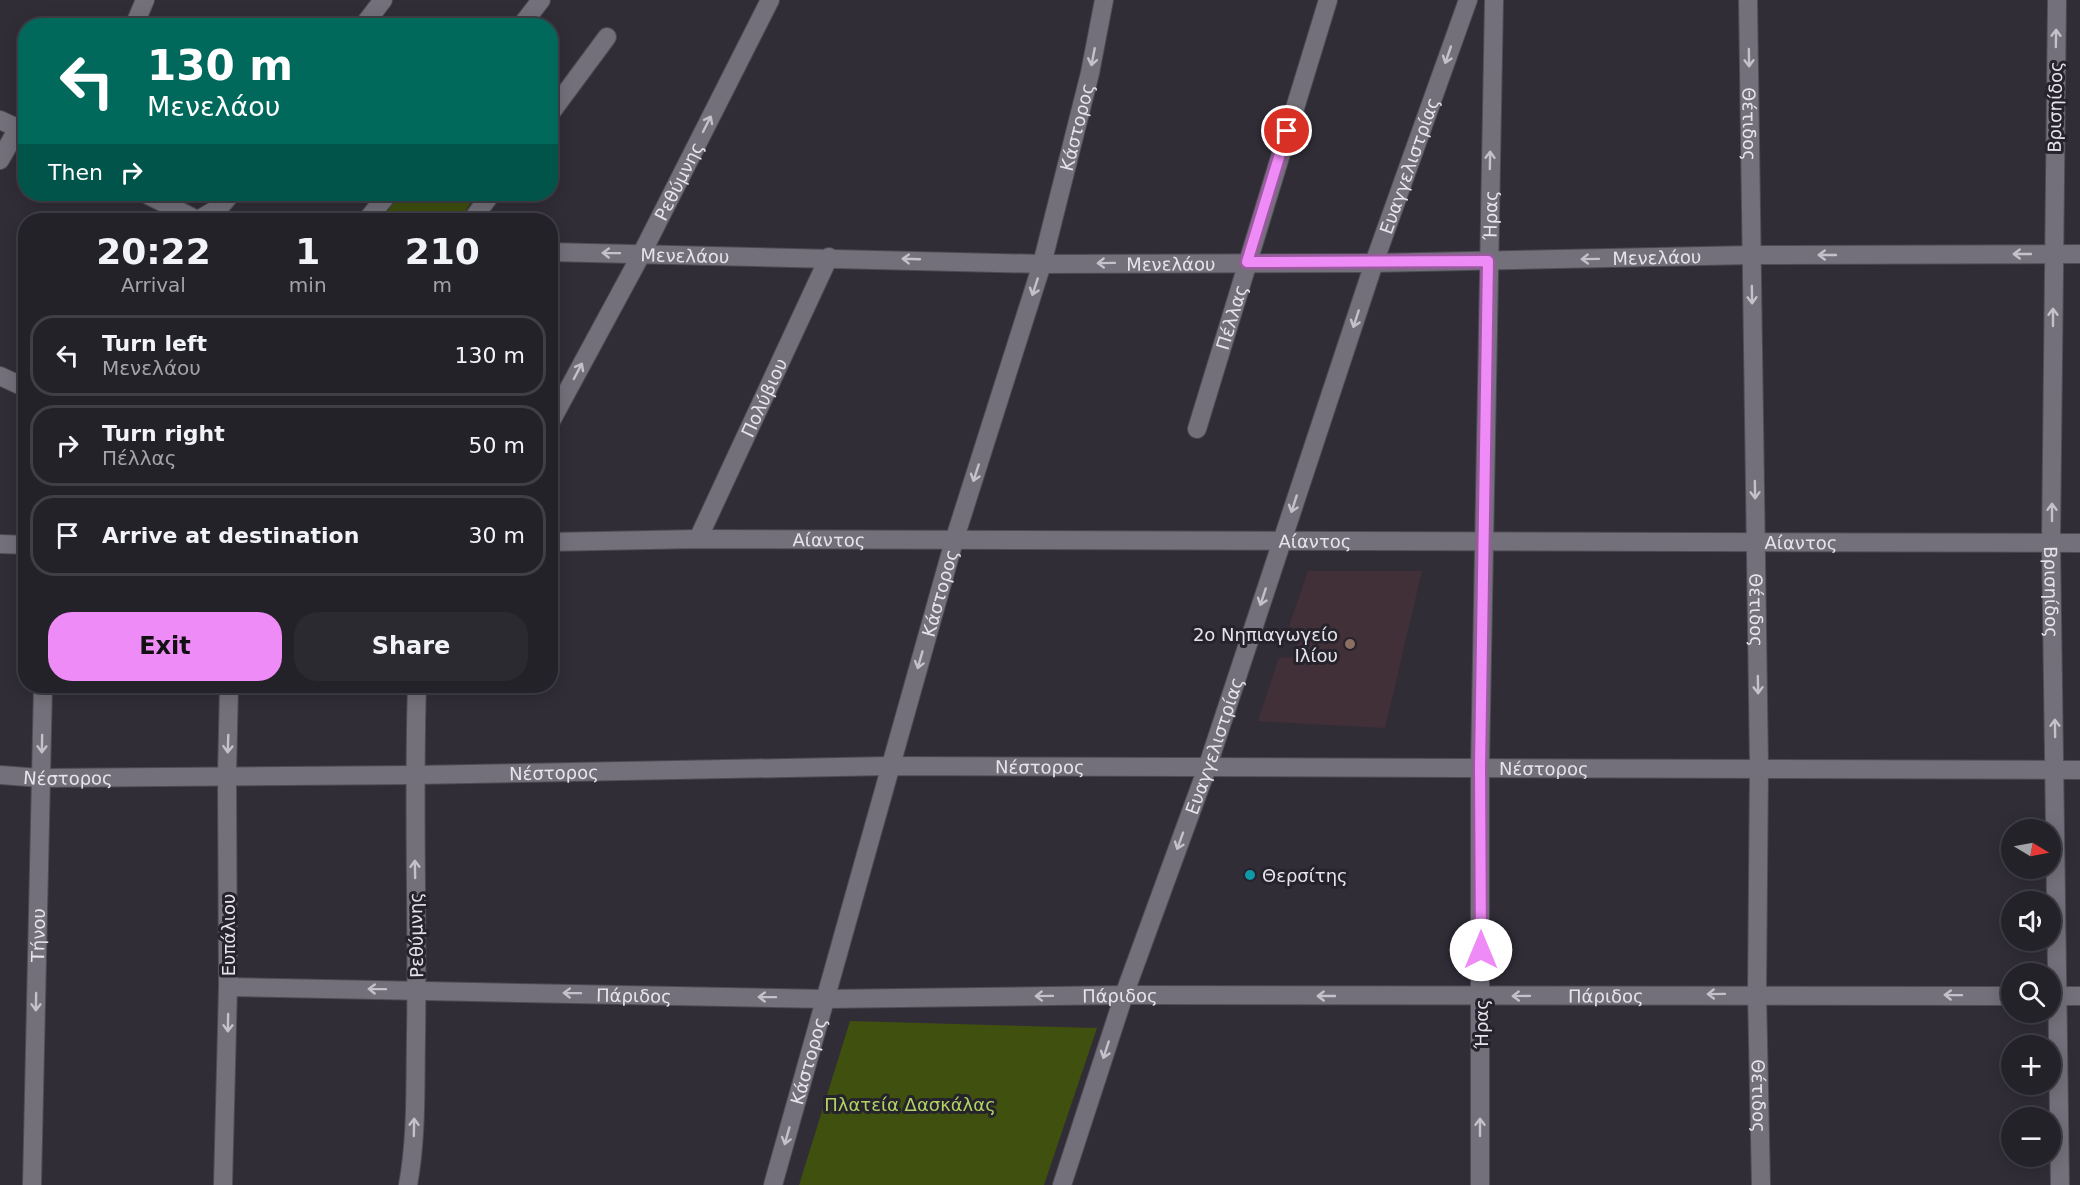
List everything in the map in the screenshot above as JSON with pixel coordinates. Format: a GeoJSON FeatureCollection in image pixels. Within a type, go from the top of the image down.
{"type":"FeatureCollection","features":[{"type":"Feature","properties":{"kind":"street"},"geometry":{"type":"LineString","coordinates":[[137,18],[145,0]]}},
{"type":"Feature","properties":{"kind":"street"},"geometry":{"type":"LineString","coordinates":[[369,18],[383,0]]}},
{"type":"Feature","properties":{"kind":"street"},"geometry":{"type":"LineString","coordinates":[[527,18],[542,0]]}},
{"type":"Feature","properties":{"kind":"street","name":"Ρεθύμνης"},"geometry":{"type":"LineString","coordinates":[[558,408],[642,253],[770,0]]}},
{"type":"Feature","properties":{"kind":"street","name":"Κάστορος"},"geometry":{"type":"LineString","coordinates":[[773,1185],[954,541],[1042,264],[1090,73],[1104,0]]}},
{"type":"Feature","properties":{"kind":"street","name":"Πέλλας"},"geometry":{"type":"LineString","coordinates":[[1197,429],[1328,0]]}},
{"type":"Feature","properties":{"kind":"street","name":"Ευαγγελιστρίας"},"geometry":{"type":"LineString","coordinates":[[1062,1185],[1124,995],[1207,768],[1374,263],[1468,0]]}},
{"type":"Feature","properties":{"kind":"street","name":"Ήρας"},"geometry":{"type":"LineString","coordinates":[[1480,1185],[1480,767],[1494,0]]}},
{"type":"Feature","properties":{"kind":"street","name":"Θέτιδος"},"geometry":{"type":"LineString","coordinates":[[1748,0],[1759,767],[1757,993],[1761,1185]]}},
{"type":"Feature","properties":{"kind":"street","name":"Βρισηίδος"},"geometry":{"type":"LineString","coordinates":[[2054,963],[2056,770],[2051,543],[2057,0]]}},
{"type":"Feature","properties":{"kind":"street"},"geometry":{"type":"LineString","coordinates":[[558,103],[608,37]]}},
{"type":"Feature","properties":{"kind":"street"},"geometry":{"type":"LineString","coordinates":[[0,120],[18,128]]}},
{"type":"Feature","properties":{"kind":"street"},"geometry":{"type":"LineString","coordinates":[[0,160],[18,135]]}},
{"type":"Feature","properties":{"kind":"street"},"geometry":{"type":"LineString","coordinates":[[160,201],[184,213]]}},
{"type":"Feature","properties":{"kind":"street"},"geometry":{"type":"LineString","coordinates":[[210,213],[225,201]]}},
{"type":"Feature","properties":{"kind":"street"},"geometry":{"type":"LineString","coordinates":[[373,213],[382,201]]}},
{"type":"Feature","properties":{"kind":"street"},"geometry":{"type":"LineString","coordinates":[[477,213],[487,201]]}},
{"type":"Feature","properties":{"kind":"street","name":"Μενελάου"},"geometry":{"type":"LineString","coordinates":[[558,252],[1042,264],[1374,263],[1751,255],[2080,254]]}},
{"type":"Feature","properties":{"kind":"street","name":"Πολύβιου"},"geometry":{"type":"LineString","coordinates":[[698,538],[829,257]]}},
{"type":"Feature","properties":{"kind":"street"},"geometry":{"type":"LineString","coordinates":[[0,375],[18,384]]}},
{"type":"Feature","properties":{"kind":"street","name":"Αίαντος"},"geometry":{"type":"LineString","coordinates":[[558,542],[698,538],[954,541],[1756,540],[2080,543]]}},
{"type":"Feature","properties":{"kind":"street"},"geometry":{"type":"LineString","coordinates":[[0,544],[18,545]]}},
{"type":"Feature","properties":{"kind":"street","name":"Τήνου"},"geometry":{"type":"LineString","coordinates":[[32,1185],[43,693]]}},
{"type":"Feature","properties":{"kind":"street","name":"Ευπάλιου"},"geometry":{"type":"LineString","coordinates":[[223,1185],[228,987],[229,693]]}},
{"type":"Feature","properties":{"kind":"street","name":"Ρεθύμνης"},"geometry":{"type":"LineString","coordinates":[[408,1185],[414,1152],[417,990],[414,775],[417,693]]}},
{"type":"Feature","properties":{"kind":"street","name":"Νέστορος"},"geometry":{"type":"LineString","coordinates":[[0,776],[42,778],[414,775],[889,766],[1759,767],[2080,770]]}},
{"type":"Feature","properties":{"kind":"street","name":"Πάριδος"},"geometry":{"type":"LineString","coordinates":[[228,987],[825,999],[1124,995],[1481,996],[1757,993],[2001,996]]}},
{"type":"Feature","properties":{"kind":"street"},"geometry":{"type":"LineString","coordinates":[[2061,996],[2080,996]]}},
{"type":"Feature","properties":{"kind":"street","name":"Βρισηίδος"},"geometry":{"type":"LineString","coordinates":[[2055,1023],[2060,1185]]}},
{"type":"Feature","properties":{"kind":"shaded area","name":"2ο Νηπιαγωγείο Ιλίου"},"geometry":{"type":"Polygon","coordinates":[[[1308,571],[1422,571],[1385,728],[1258,721],[1279,658],[1294,657],[1301,632],[1289,626],[1308,571]]]}},
{"type":"Feature","properties":{"kind":"green space"},"geometry":{"type":"Polygon","coordinates":[[[395,201],[472,201],[464,213],[386,213],[395,201]]]}},
{"type":"Feature","properties":{"kind":"green space","name":"Πλατεία Δασκάλας"},"geometry":{"type":"Polygon","coordinates":[[[850,1021],[1097,1028],[1044,1185],[799,1185],[850,1021]]]}},
{"type":"Feature","properties":{"kind":"place","name":"2ο Νηπιαγωγείο Ιλίου"},"geometry":{"type":"Point","coordinates":[1350,644]}},
{"type":"Feature","properties":{"kind":"place","name":"Θερσίτης"},"geometry":{"type":"Point","coordinates":[1250,875]}},
{"type":"Feature","properties":{"kind":"route"},"geometry":{"type":"LineString","coordinates":[[1287,131],[1247,262],[1488,261],[1483,706],[1480,767],[1481,950]]}}]}
